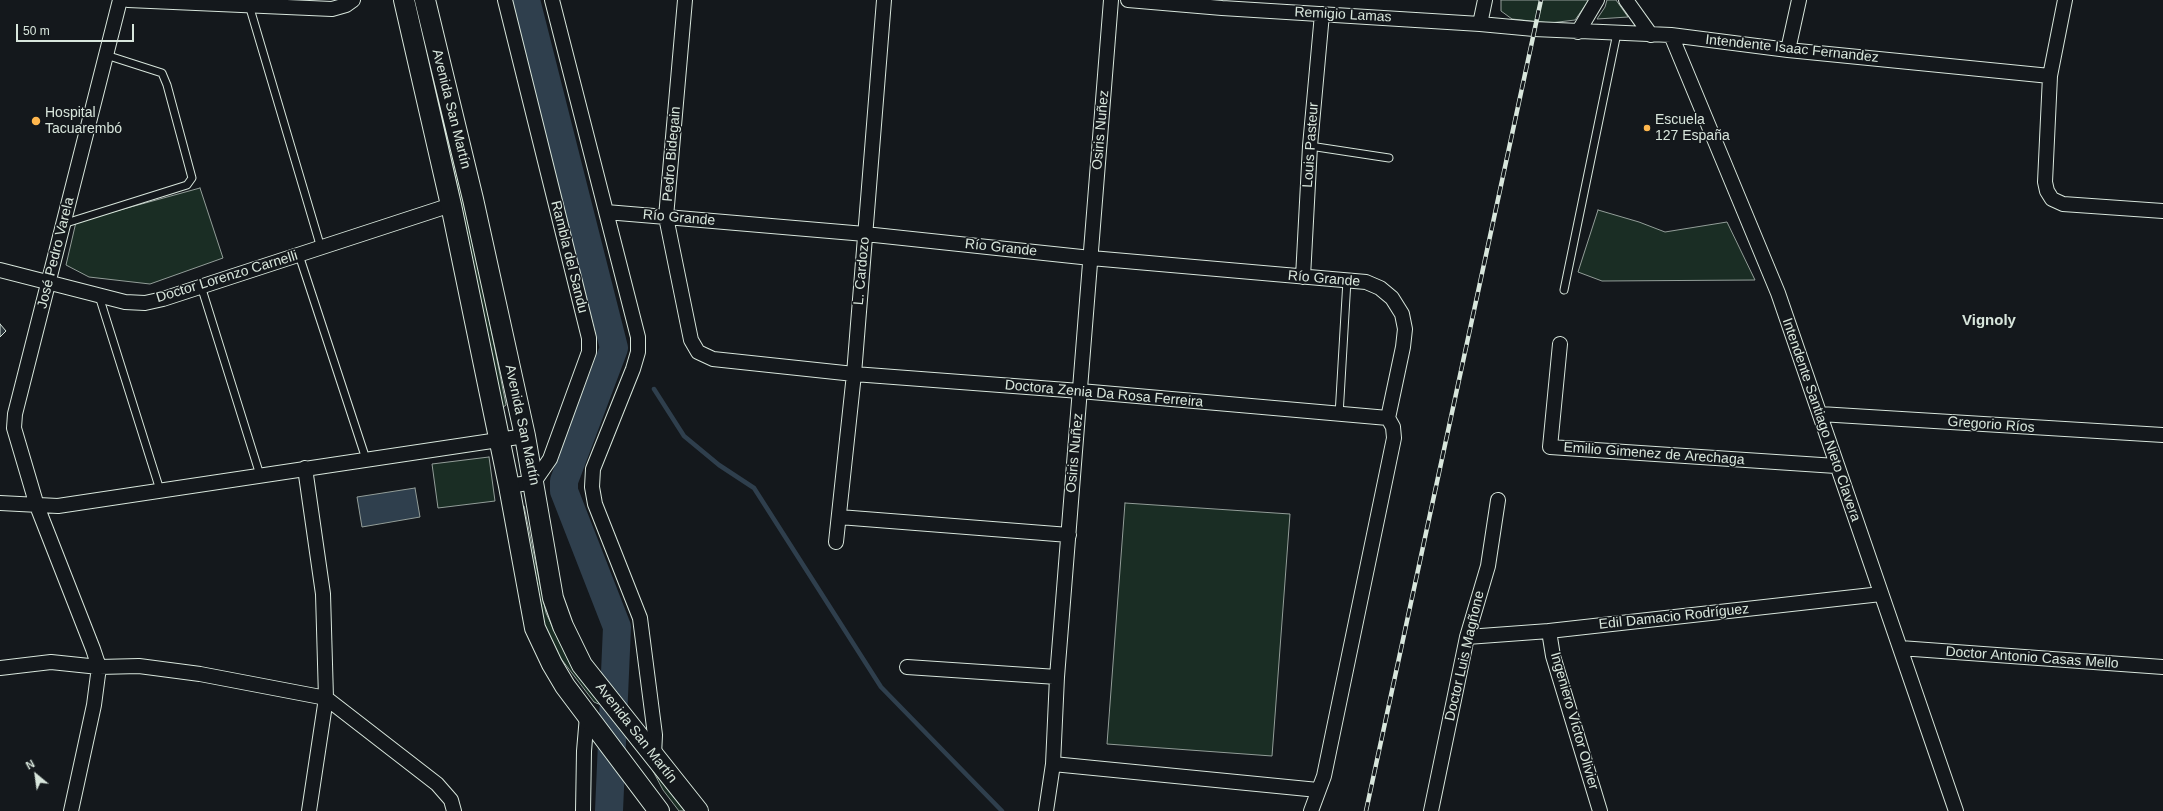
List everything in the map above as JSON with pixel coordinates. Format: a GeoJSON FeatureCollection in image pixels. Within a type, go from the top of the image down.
{"type":"FeatureCollection","features":[{"type":"Feature","properties":{"kind":"street","name":"José Pedro Varela"},"geometry":{"type":"LineString","coordinates":[[99,667],[37,506],[14,428],[15,414],[120,0]]}},
{"type":"Feature","properties":{"kind":"street"},"geometry":{"type":"LineString","coordinates":[[128,0],[332,8],[346,5],[353,0]]}},
{"type":"Feature","properties":{"kind":"street","name":"Avenida San Martín"},"geometry":{"type":"LineString","coordinates":[[404,0],[451,206],[500,440],[535,628],[552,664],[632,777],[660,811]]}},
{"type":"Feature","properties":{"kind":"street","name":"Avenida San Martín"},"geometry":{"type":"LineString","coordinates":[[424,0],[473,199],[525,436],[553,598],[563,626],[582,665],[698,811]]}},
{"type":"Feature","properties":{"kind":"street","name":"Rambla del Sandu"},"geometry":{"type":"LineString","coordinates":[[505,0],[589,338],[589,352],[550,459],[534,482]]}},
{"type":"Feature","properties":{"kind":"street"},"geometry":{"type":"LineString","coordinates":[[552,0],[638,337],[638,352],[634,369],[593,469],[592,487],[595,504],[640,618],[655,735],[650,751]]}},
{"type":"Feature","properties":{"kind":"street","name":"Pedro Bidegain"},"geometry":{"type":"LineString","coordinates":[[685,0],[666,217],[692,340],[698,352]]}},
{"type":"Feature","properties":{"kind":"street","name":"L. Cardozo"},"geometry":{"type":"LineString","coordinates":[[836,542],[854,374],[884,0]]}},
{"type":"Feature","properties":{"kind":"street","name":"Osiris Nuñez"},"geometry":{"type":"LineString","coordinates":[[1046,811],[1053,764],[1057,677],[1111,0]]}},
{"type":"Feature","properties":{"kind":"street","name":"Remigio Lamas"},"geometry":{"type":"LineString","coordinates":[[1128,0],[1223,4],[1322,14],[1480,24],[1534,30]]}},
{"type":"Feature","properties":{"kind":"street"},"geometry":{"type":"LineString","coordinates":[[1480,24],[1485,0]]}},
{"type":"Feature","properties":{"kind":"street"},"geometry":{"type":"LineString","coordinates":[[1578,32],[1597,0]]}},
{"type":"Feature","properties":{"kind":"street"},"geometry":{"type":"LineString","coordinates":[[1626,0],[1651,35]]}},
{"type":"Feature","properties":{"kind":"street"},"geometry":{"type":"LineString","coordinates":[[1788,50],[1799,0]]}},
{"type":"Feature","properties":{"kind":"street"},"geometry":{"type":"LineString","coordinates":[[2065,0],[2050,76],[2045,182],[2052,198],[2063,204],[2163,211]]}},
{"type":"Feature","properties":{"kind":"street","name":"Louis Pasteur"},"geometry":{"type":"LineString","coordinates":[[1303,277],[1310,146],[1322,14]]}},
{"type":"Feature","properties":{"kind":"street","name":"Intendente Isaac Fernandez"},"geometry":{"type":"LineString","coordinates":[[1534,30],[1672,35],[1788,50],[2050,76]]}},
{"type":"Feature","properties":{"kind":"street","name":"Intendente Santiago Nieto Clavera"},"geometry":{"type":"LineString","coordinates":[[1672,35],[1778,293],[1820,414],[1836,466],[1956,811]]}},
{"type":"Feature","properties":{"kind":"street","name":"Doctor Lorenzo Carnelli"},"geometry":{"type":"LineString","coordinates":[[0,270],[125,302],[145,303],[451,206]]}},
{"type":"Feature","properties":{"kind":"street","name":"Río Grande"},"geometry":{"type":"LineString","coordinates":[[606,212],[865,234],[1091,258],[1366,282],[1380,288],[1392,298],[1402,314],[1405,329],[1403,346],[1388,418]]}},
{"type":"Feature","properties":{"kind":"street","name":"Emilio Gimenez de Arechaga"},"geometry":{"type":"LineString","coordinates":[[1560,344],[1550,447],[1836,466]]}},
{"type":"Feature","properties":{"kind":"street","name":"Doctora Zenia Da Rosa Ferreira"},"geometry":{"type":"LineString","coordinates":[[698,352],[713,359],[854,374],[1080,390],[1339,415],[1388,418]]}},
{"type":"Feature","properties":{"kind":"street","name":"Gregorio Ríos"},"geometry":{"type":"LineString","coordinates":[[1820,414],[2163,435]]}},
{"type":"Feature","properties":{"kind":"street"},"geometry":{"type":"LineString","coordinates":[[1311,811],[1324,776],[1394,438],[1393,427],[1388,418]]}},
{"type":"Feature","properties":{"kind":"street"},"geometry":{"type":"LineString","coordinates":[[0,503],[58,506],[525,436]]}},
{"type":"Feature","properties":{"kind":"street"},"geometry":{"type":"LineString","coordinates":[[305,468],[323,594],[326,698],[309,811]]}},
{"type":"Feature","properties":{"kind":"street"},"geometry":{"type":"LineString","coordinates":[[509,486],[534,482]]}},
{"type":"Feature","properties":{"kind":"street","name":"Doctor Luis Magñone"},"geometry":{"type":"LineString","coordinates":[[1431,811],[1467,637],[1488,566],[1498,500]]}},
{"type":"Feature","properties":{"kind":"street"},"geometry":{"type":"LineString","coordinates":[[839,517],[1069,536]]}},
{"type":"Feature","properties":{"kind":"street","name":"Edil Damacio Rodríguez"},"geometry":{"type":"LineString","coordinates":[[1467,637],[1549,631],[1881,594]]}},
{"type":"Feature","properties":{"kind":"street","name":"Ingeniero Víctor Olivier"},"geometry":{"type":"LineString","coordinates":[[1549,631],[1553,656],[1600,811]]}},
{"type":"Feature","properties":{"kind":"street","name":"Doctor Antonio Casas Mello"},"geometry":{"type":"LineString","coordinates":[[1900,648],[2163,667]]}},
{"type":"Feature","properties":{"kind":"street"},"geometry":{"type":"LineString","coordinates":[[0,668],[51,662],[99,667],[139,666],[200,674],[326,698],[437,784],[451,800],[454,811]]}},
{"type":"Feature","properties":{"kind":"street"},"geometry":{"type":"LineString","coordinates":[[71,811],[94,705],[99,667]]}},
{"type":"Feature","properties":{"kind":"street"},"geometry":{"type":"LineString","coordinates":[[907,667],[1057,677]]}},
{"type":"Feature","properties":{"kind":"street"},"geometry":{"type":"LineString","coordinates":[[583,811],[584,751],[588,716]]}},
{"type":"Feature","properties":{"kind":"street"},"geometry":{"type":"LineString","coordinates":[[1053,764],[1318,790]]}},
{"type":"Feature","properties":{"kind":"lane"},"geometry":{"type":"LineString","coordinates":[[248,5],[321,248]]}},
{"type":"Feature","properties":{"kind":"lane"},"geometry":{"type":"LineString","coordinates":[[1564,290],[1617,33]]}},
{"type":"Feature","properties":{"kind":"lane"},"geometry":{"type":"LineString","coordinates":[[63,224],[187,185],[192,178],[167,85],[162,73],[106,55]]}},
{"type":"Feature","properties":{"kind":"lane"},"geometry":{"type":"LineString","coordinates":[[1310,146],[1389,158]]}},
{"type":"Feature","properties":{"kind":"lane"},"geometry":{"type":"LineString","coordinates":[[298,255],[366,459]]}},
{"type":"Feature","properties":{"kind":"lane"},"geometry":{"type":"LineString","coordinates":[[1339,415],[1347,280]]}},
{"type":"Feature","properties":{"kind":"lane"},"geometry":{"type":"LineString","coordinates":[[202,286],[260,475]]}},
{"type":"Feature","properties":{"kind":"lane"},"geometry":{"type":"LineString","coordinates":[[99,296],[160,490]]}},
{"type":"Feature","properties":{"kind":"green space"},"geometry":{"type":"Polygon","coordinates":[[[413,0],[417,0],[463,188],[506,405],[502,408],[458,189],[413,0]]]}},
{"type":"Feature","properties":{"kind":"green space"},"geometry":{"type":"Polygon","coordinates":[[[1501,0],[1589,0],[1575,20],[1550,23],[1512,19],[1501,11],[1501,0]]]}},
{"type":"Feature","properties":{"kind":"green space"},"geometry":{"type":"Polygon","coordinates":[[[1607,0],[1616,0],[1628,17],[1597,19],[1605,7],[1607,0]]]}},
{"type":"Feature","properties":{"kind":"green space"},"geometry":{"type":"Polygon","coordinates":[[[200,188],[223,258],[150,284],[89,277],[66,265],[76,222],[200,188]]]}},
{"type":"Feature","properties":{"kind":"green space"},"geometry":{"type":"Polygon","coordinates":[[[1598,210],[1639,222],[1665,232],[1727,222],[1755,280],[1602,281],[1578,272],[1598,210]]]}},
{"type":"Feature","properties":{"kind":"green space"},"geometry":{"type":"Polygon","coordinates":[[[489,457],[495,501],[438,508],[432,464],[489,457]]]}},
{"type":"Feature","properties":{"kind":"green space"},"geometry":{"type":"Polygon","coordinates":[[[1125,503],[1290,514],[1272,756],[1107,744],[1125,503]]]}},
{"type":"Feature","properties":{"kind":"green space"},"geometry":{"type":"Polygon","coordinates":[[[521,506],[524,506],[546,613],[561,645],[601,705],[594,702],[559,656],[548,636],[542,616],[521,506]]]}},
{"type":"Feature","properties":{"kind":"green space"},"geometry":{"type":"Polygon","coordinates":[[[653,771],[685,811],[679,811],[663,790],[653,771]]]}},
{"type":"Feature","properties":{"kind":"water"},"geometry":{"type":"Polygon","coordinates":[[[415,488],[420,517],[362,527],[357,497],[415,488]]]}},
{"type":"Feature","properties":{"kind":"building"},"geometry":{"type":"Polygon","coordinates":[[[0,324],[6,331],[0,337],[0,324]]]}},
{"type":"Feature","properties":{"kind":"waterway"},"geometry":{"type":"LineString","coordinates":[[526,0],[614,348],[564,481],[564,491],[617,627],[609,811]]}},
{"type":"Feature","properties":{"kind":"waterway"},"geometry":{"type":"LineString","coordinates":[[654,389],[684,436],[719,465],[754,488],[881,687],[1002,811]]}},
{"type":"Feature","properties":{"kind":"railway"},"geometry":{"type":"LineString","coordinates":[[1366,811],[1541,0]]}},
{"type":"Feature","properties":{"kind":"place","name":"Hospital Tacuarembó"},"geometry":{"type":"Point","coordinates":[36,121]}},
{"type":"Feature","properties":{"kind":"place","name":"Escuela 127 España"},"geometry":{"type":"Point","coordinates":[1647,128]}},
{"type":"Feature","properties":{"kind":"district","name":"Vignoly"},"geometry":{"type":"Point","coordinates":[1989,321]}}]}
